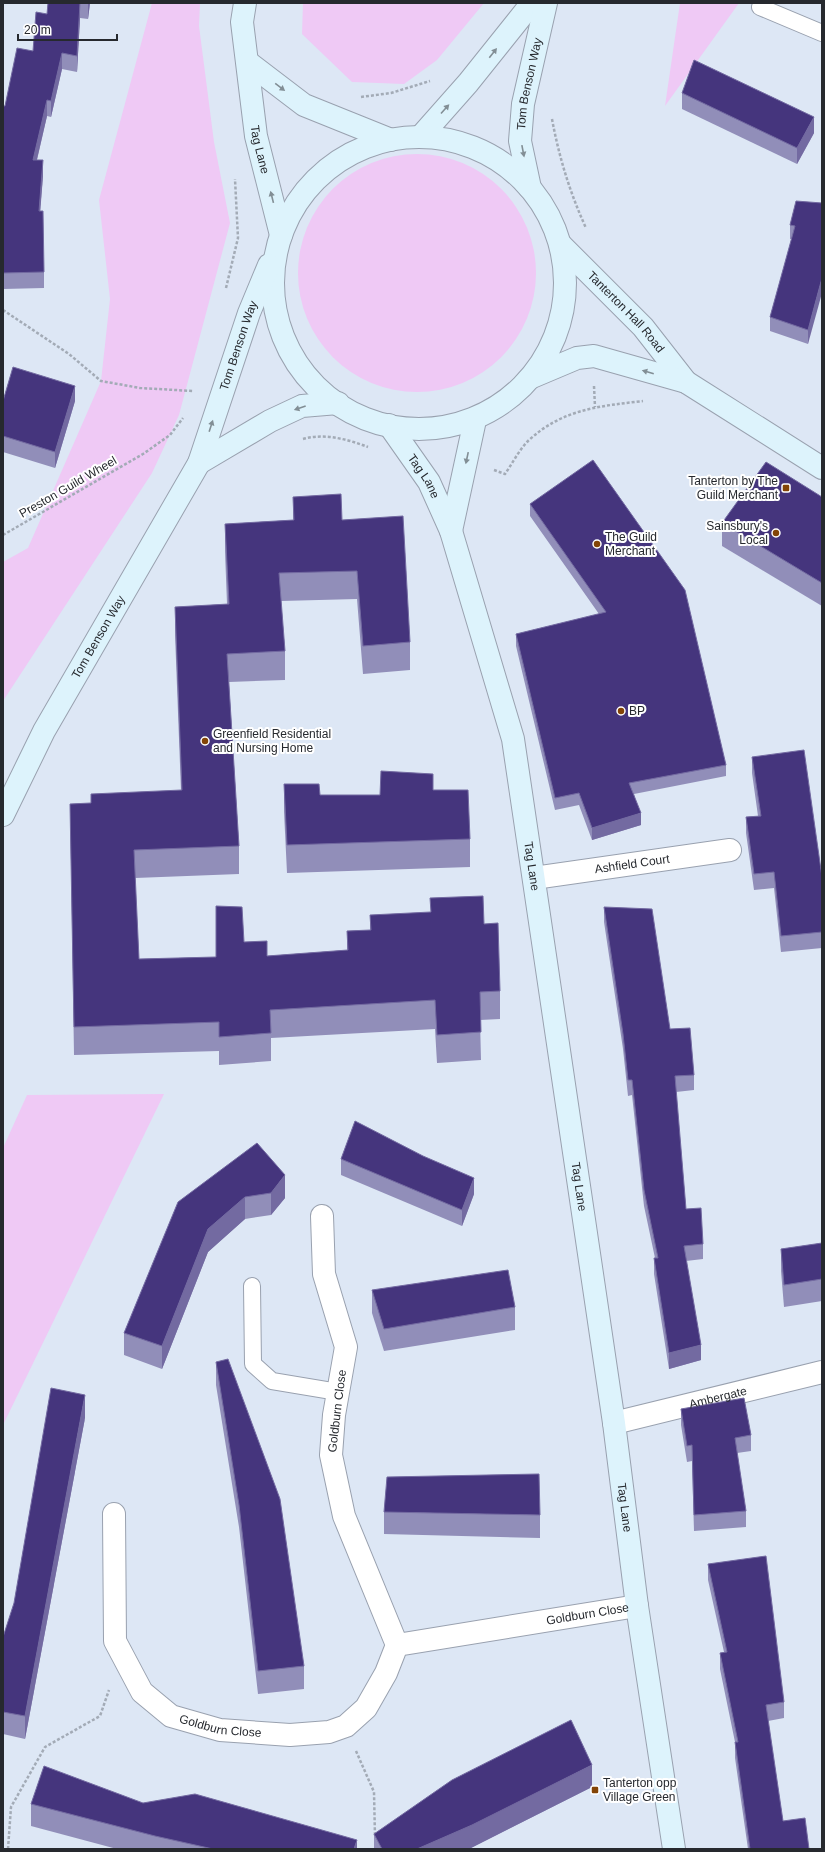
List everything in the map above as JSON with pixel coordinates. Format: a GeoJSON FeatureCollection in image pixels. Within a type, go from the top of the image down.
{"type":"FeatureCollection","features":[{"type":"Feature","properties":{"kind":"main road","name":"Tag Lane"},"geometry":{"type":"LineString","coordinates":[[245,3],[242,22],[249,63],[256,136],[278,244]]}},
{"type":"Feature","properties":{"kind":"main road"},"geometry":{"type":"LineString","coordinates":[[422,135],[468,83],[532,3]]}},
{"type":"Feature","properties":{"kind":"main road","name":"Tom Benson Way"},"geometry":{"type":"LineString","coordinates":[[530,189],[520,141],[523,104],[546,3]]}},
{"type":"Feature","properties":{"kind":"main road"},"geometry":{"type":"LineString","coordinates":[[249,63],[304,105],[391,140]]}},
{"type":"Feature","properties":{"kind":"main road"},"geometry":{"type":"LineString","coordinates":[[278,244],[272,304],[290,354],[320,392],[364,419],[409,430],[475,420],[497,407],[532,377],[556,337],[566,292],[562,246],[543,204],[512,169],[472,145],[422,135]]}},
{"type":"Feature","properties":{"kind":"main road","name":"Tom Benson Way"},"geometry":{"type":"LineString","coordinates":[[3,815],[44,731],[199,463],[249,313],[293,205],[326,167],[372,142],[422,135]]}},
{"type":"Feature","properties":{"kind":"main road","name":"Tanterton Hall Road"},"geometry":{"type":"LineString","coordinates":[[562,246],[643,327],[686,382]]}},
{"type":"Feature","properties":{"kind":"main road","name":"Tanterton Hall Road"},"geometry":{"type":"LineString","coordinates":[[532,377],[576,358],[594,356],[686,382],[822,468]]}},
{"type":"Feature","properties":{"kind":"main road","name":"Tom Benson Way"},"geometry":{"type":"LineString","coordinates":[[199,463],[270,421],[302,406],[338,403]]}},
{"type":"Feature","properties":{"kind":"main road","name":"Tag Lane"},"geometry":{"type":"LineString","coordinates":[[451,531],[475,420]]}},
{"type":"Feature","properties":{"kind":"main road","name":"Tag Lane"},"geometry":{"type":"LineString","coordinates":[[390,425],[429,482],[451,531],[513,739],[614,1423],[637,1606],[674,1849]]}},
{"type":"Feature","properties":{"kind":"street","name":"Ashfield Court"},"geometry":{"type":"LineString","coordinates":[[534,878],[730,850]]}},
{"type":"Feature","properties":{"kind":"street","name":"Goldburn Close"},"geometry":{"type":"LineString","coordinates":[[114,1514],[115,1640],[142,1692],[171,1716],[220,1730],[290,1735],[329,1732],[346,1726],[366,1708],[386,1673],[397,1645],[344,1516],[331,1455],[334,1415],[346,1346],[324,1274],[322,1216]]}},
{"type":"Feature","properties":{"kind":"street","name":"Ambergate"},"geometry":{"type":"LineString","coordinates":[[614,1423],[822,1372]]}},
{"type":"Feature","properties":{"kind":"street","name":"Goldburn Close"},"geometry":{"type":"LineString","coordinates":[[397,1645],[637,1606]]}},
{"type":"Feature","properties":{"kind":"lane"},"geometry":{"type":"LineString","coordinates":[[760,7],[822,33]]}},
{"type":"Feature","properties":{"kind":"lane"},"geometry":{"type":"LineString","coordinates":[[252,1286],[253,1364],[272,1381],[338,1392]]}},
{"type":"Feature","properties":{"kind":"path"},"geometry":{"type":"LineString","coordinates":[[225,294],[238,238],[237,191],[235,176]]}},
{"type":"Feature","properties":{"kind":"path"},"geometry":{"type":"LineString","coordinates":[[3,310],[69,354],[101,381],[140,388],[194,392]]}},
{"type":"Feature","properties":{"kind":"path"},"geometry":{"type":"LineString","coordinates":[[191,398],[196,384]]}},
{"type":"Feature","properties":{"kind":"path"},"geometry":{"type":"LineString","coordinates":[[466,460],[505,474],[527,441],[554,422],[585,409],[646,400]]}},
{"type":"Feature","properties":{"kind":"path","name":"Preston Guild Wheel"},"geometry":{"type":"LineString","coordinates":[[3,535],[143,454],[170,435],[187,412]]}},
{"type":"Feature","properties":{"kind":"path"},"geometry":{"type":"LineString","coordinates":[[8,1849],[11,1807],[45,1747],[100,1716],[111,1684],[132,1673]]}},
{"type":"Feature","properties":{"kind":"path"},"geometry":{"type":"LineString","coordinates":[[346,1726],[374,1792],[375,1842]]}},
{"type":"Feature","properties":{"kind":"shaded area"},"geometry":{"type":"Polygon","coordinates":[[[152,3],[200,3],[199,26],[214,142],[230,223],[179,415],[152,473],[3,701],[3,562],[28,548],[101,381],[110,299],[99,200],[152,3]]]}},
{"type":"Feature","properties":{"kind":"shaded area"},"geometry":{"type":"Polygon","coordinates":[[[303,3],[484,3],[437,60],[404,84],[352,82],[302,34],[303,3]]]}},
{"type":"Feature","properties":{"kind":"shaded area"},"geometry":{"type":"Polygon","coordinates":[[[680,3],[739,3],[665,106],[680,3]]]}},
{"type":"Feature","properties":{"kind":"shaded area"},"geometry":{"type":"Polygon","coordinates":[[[417,154],[451,159],[462,163],[483,174],[501,189],[516,207],[527,228],[531,239],[536,273],[531,307],[527,318],[516,339],[501,357],[483,372],[462,383],[451,387],[417,392],[383,387],[372,383],[351,372],[333,357],[318,339],[307,318],[303,307],[298,273],[303,239],[307,228],[318,207],[333,189],[351,174],[372,163],[383,159],[417,154]]]}},
{"type":"Feature","properties":{"kind":"shaded area"},"geometry":{"type":"Polygon","coordinates":[[[164,1094],[3,1425],[3,1148],[27,1095],[164,1094]]]}},
{"type":"Feature","properties":{"kind":"building"},"geometry":{"type":"Polygon","coordinates":[[[48,3],[80,3],[77,56],[62,53],[51,101],[47,100],[33,160],[43,160],[39,211],[43,211],[44,272],[3,273],[3,106],[5,106],[17,48],[33,51],[36,12],[47,14],[48,3]]]}},
{"type":"Feature","properties":{"kind":"building"},"geometry":{"type":"Polygon","coordinates":[[[694,60],[814,117],[797,148],[682,93],[694,60]]]}},
{"type":"Feature","properties":{"kind":"building"},"geometry":{"type":"Polygon","coordinates":[[[796,201],[822,203],[822,278],[808,330],[770,317],[795,226],[790,225],[796,201]]]}},
{"type":"Feature","properties":{"kind":"building"},"geometry":{"type":"Polygon","coordinates":[[[13,367],[75,386],[55,452],[3,436],[3,401],[13,367]]]}},
{"type":"Feature","properties":{"kind":"building","name":"BP"},"geometry":{"type":"Polygon","coordinates":[[[593,460],[685,590],[726,765],[629,783],[641,813],[592,828],[579,793],[555,798],[516,634],[606,612],[530,504],[593,460]]]}},
{"type":"Feature","properties":{"kind":"building","name":"Sainsbury's Local"},"geometry":{"type":"Polygon","coordinates":[[[766,462],[822,497],[822,583],[722,523],[766,462]]]}},
{"type":"Feature","properties":{"kind":"building","name":"Greenfield Residential and Nursing Home"},"geometry":{"type":"Polygon","coordinates":[[[341,494],[342,520],[403,516],[410,642],[363,646],[357,571],[279,573],[285,651],[227,654],[239,846],[134,850],[139,959],[216,957],[216,906],[242,907],[244,942],[267,941],[267,956],[348,950],[347,931],[371,930],[370,915],[431,912],[430,898],[483,896],[484,924],[498,923],[500,991],[480,992],[481,1032],[437,1035],[435,1000],[270,1010],[271,1033],[219,1037],[219,1022],[74,1027],[70,804],[91,803],[91,794],[182,790],[175,607],[229,604],[225,524],[294,520],[293,497],[341,494]]]}},
{"type":"Feature","properties":{"kind":"building"},"geometry":{"type":"Polygon","coordinates":[[[804,750],[822,877],[822,932],[781,936],[774,872],[754,874],[746,817],[761,816],[752,757],[804,750]]]}},
{"type":"Feature","properties":{"kind":"building"},"geometry":{"type":"Polygon","coordinates":[[[381,771],[433,774],[433,790],[468,790],[470,839],[287,845],[284,784],[319,784],[320,795],[380,795],[381,771]]]}},
{"type":"Feature","properties":{"kind":"building"},"geometry":{"type":"Polygon","coordinates":[[[604,907],[652,909],[670,1029],[690,1028],[694,1075],[675,1076],[686,1209],[701,1208],[703,1244],[684,1246],[701,1345],[669,1353],[654,1258],[658,1258],[644,1190],[632,1080],[628,1080],[623,1034],[604,907]]]}},
{"type":"Feature","properties":{"kind":"building"},"geometry":{"type":"Polygon","coordinates":[[[355,1121],[423,1156],[474,1178],[462,1210],[341,1159],[355,1121]]]}},
{"type":"Feature","properties":{"kind":"building"},"geometry":{"type":"Polygon","coordinates":[[[257,1143],[285,1175],[271,1193],[245,1197],[208,1229],[162,1346],[124,1333],[178,1202],[257,1143]]]}},
{"type":"Feature","properties":{"kind":"building"},"geometry":{"type":"Polygon","coordinates":[[[822,1243],[822,1279],[784,1285],[781,1249],[822,1243]]]}},
{"type":"Feature","properties":{"kind":"building"},"geometry":{"type":"Polygon","coordinates":[[[508,1270],[515,1307],[384,1329],[372,1290],[508,1270]]]}},
{"type":"Feature","properties":{"kind":"building"},"geometry":{"type":"Polygon","coordinates":[[[228,1359],[280,1499],[304,1666],[258,1671],[239,1505],[216,1362],[228,1359]]]}},
{"type":"Feature","properties":{"kind":"building"},"geometry":{"type":"Polygon","coordinates":[[[51,1388],[85,1395],[25,1716],[3,1712],[3,1637],[14,1603],[51,1388]]]}},
{"type":"Feature","properties":{"kind":"building"},"geometry":{"type":"Polygon","coordinates":[[[744,1398],[751,1435],[735,1438],[746,1511],[694,1515],[692,1445],[687,1446],[681,1409],[744,1398]]]}},
{"type":"Feature","properties":{"kind":"building"},"geometry":{"type":"Polygon","coordinates":[[[539,1474],[540,1515],[384,1512],[387,1477],[539,1474]]]}},
{"type":"Feature","properties":{"kind":"building"},"geometry":{"type":"Polygon","coordinates":[[[766,1556],[784,1702],[766,1705],[783,1821],[805,1818],[809,1849],[750,1849],[735,1742],[738,1742],[720,1653],[727,1652],[708,1564],[766,1556]]]}},
{"type":"Feature","properties":{"kind":"building"},"geometry":{"type":"Polygon","coordinates":[[[571,1720],[592,1765],[472,1825],[417,1849],[382,1849],[374,1834],[452,1780],[571,1720]]]}},
{"type":"Feature","properties":{"kind":"building"},"geometry":{"type":"Polygon","coordinates":[[[44,1766],[143,1803],[195,1794],[357,1840],[354,1849],[213,1849],[155,1836],[31,1804],[44,1766]]]}},
{"type":"Feature","properties":{"kind":"place","name":"Tanterton by The Guild Merchant"},"geometry":{"type":"Point","coordinates":[786,488]}},
{"type":"Feature","properties":{"kind":"place","name":"Sainsbury's Local"},"geometry":{"type":"Point","coordinates":[776,533]}},
{"type":"Feature","properties":{"kind":"place","name":"The Guild Merchant"},"geometry":{"type":"Point","coordinates":[597,544]}},
{"type":"Feature","properties":{"kind":"place","name":"BP"},"geometry":{"type":"Point","coordinates":[621,711]}},
{"type":"Feature","properties":{"kind":"place","name":"Greenfield Residential and Nursing Home"},"geometry":{"type":"Point","coordinates":[205,741]}},
{"type":"Feature","properties":{"kind":"place","name":"Tanterton opp Village Green"},"geometry":{"type":"Point","coordinates":[595,1790]}}]}
